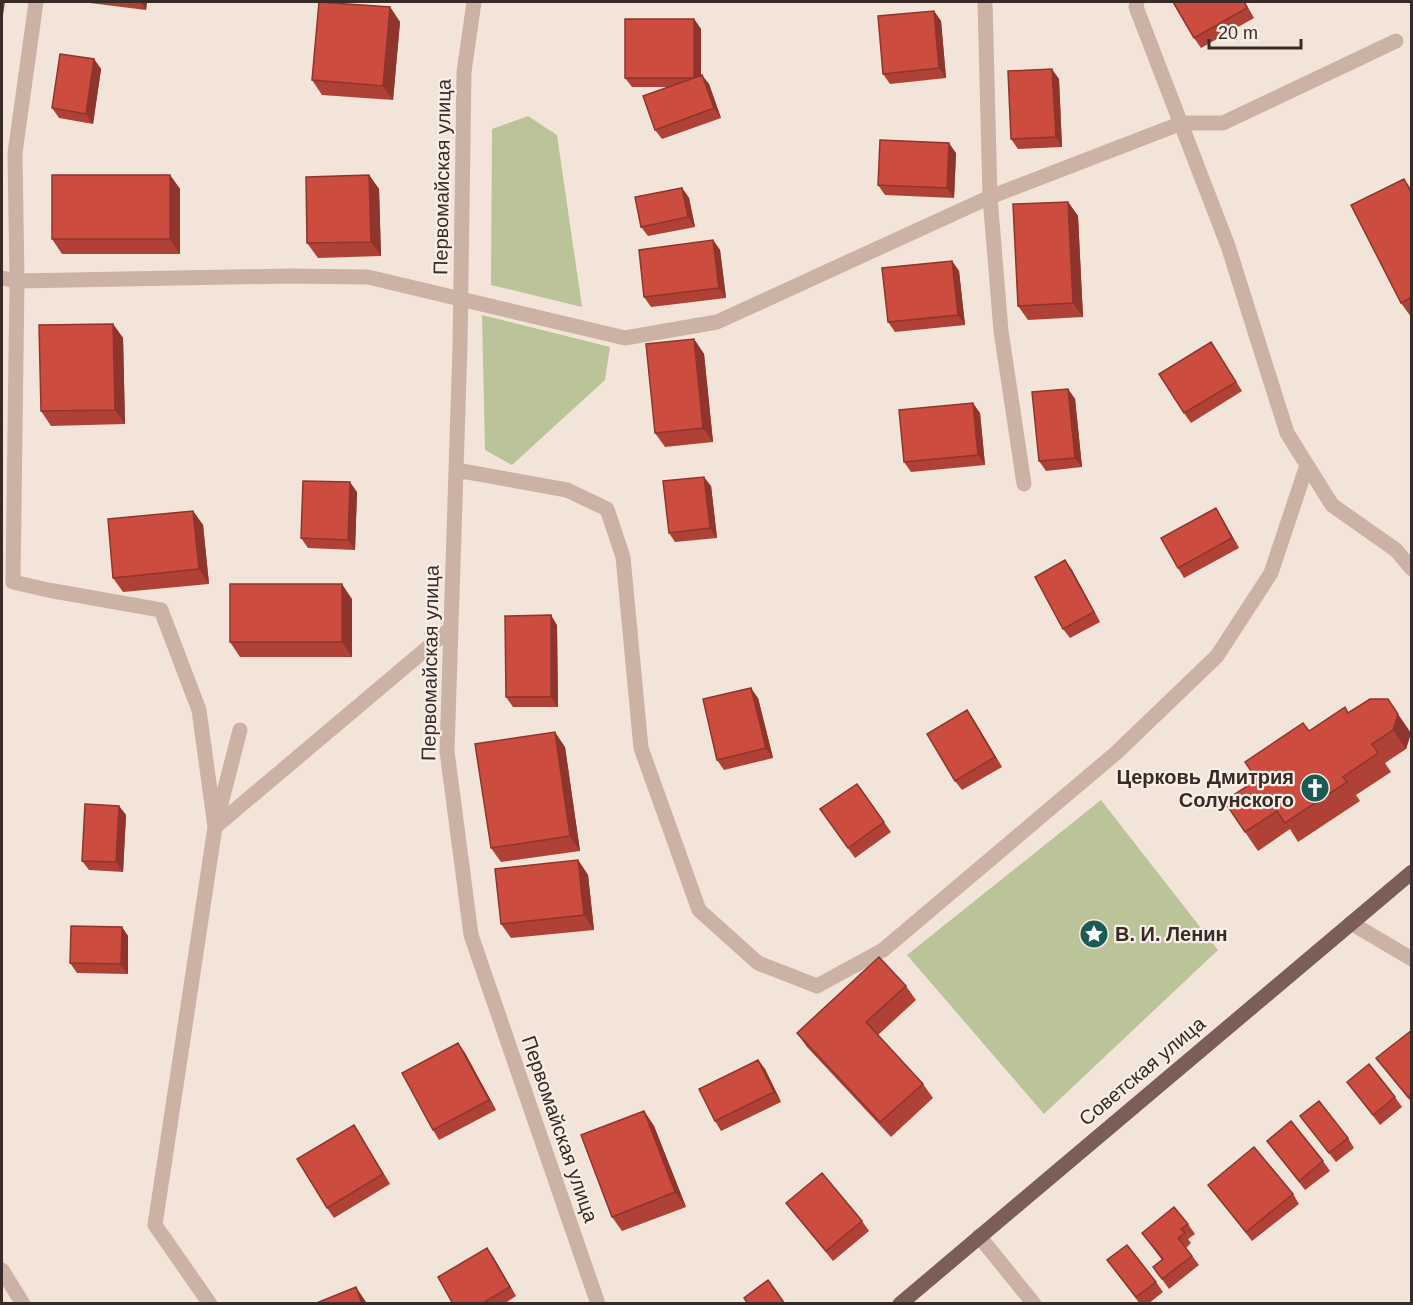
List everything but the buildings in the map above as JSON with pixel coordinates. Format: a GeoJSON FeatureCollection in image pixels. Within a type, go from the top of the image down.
{"type":"FeatureCollection","features":[{"type":"Feature","properties":{"kind":"main road","name":"Советская улица"},"geometry":{"type":"LineString","coordinates":[[900,1304],[1412,872]]}},
{"type":"Feature","properties":{"kind":"street"},"geometry":{"type":"LineString","coordinates":[[36,2],[15,153],[17,281],[13,582],[161,610],[199,710],[216,827]]}},
{"type":"Feature","properties":{"kind":"street","name":"Первомайская улица"},"geometry":{"type":"LineString","coordinates":[[474,2],[464,72],[461,299],[447,751],[471,935],[598,1304]]}},
{"type":"Feature","properties":{"kind":"street"},"geometry":{"type":"LineString","coordinates":[[985,2],[990,197],[1001,331],[1024,484]]}},
{"type":"Feature","properties":{"kind":"street"},"geometry":{"type":"LineString","coordinates":[[1137,2],[1136,7],[1228,246],[1287,433],[1332,505],[1396,550],[1412,570]]}},
{"type":"Feature","properties":{"kind":"street"},"geometry":{"type":"LineString","coordinates":[[2,278],[17,281],[289,276],[368,277],[625,338],[717,322],[990,197],[1182,123],[1223,123],[1396,41]]}},
{"type":"Feature","properties":{"kind":"street"},"geometry":{"type":"LineString","coordinates":[[456,470],[567,490],[607,509],[623,557],[641,748],[699,910],[758,963],[817,986],[883,950],[1116,753],[1217,656],[1271,573],[1307,465]]}},
{"type":"Feature","properties":{"kind":"street"},"geometry":{"type":"LineString","coordinates":[[216,827],[451,628]]}},
{"type":"Feature","properties":{"kind":"street"},"geometry":{"type":"LineString","coordinates":[[205,1303],[154,1225],[216,827],[240,730]]}},
{"type":"Feature","properties":{"kind":"street"},"geometry":{"type":"LineString","coordinates":[[1351,922],[1412,959]]}},
{"type":"Feature","properties":{"kind":"street"},"geometry":{"type":"LineString","coordinates":[[980,1236],[1034,1304]]}},
{"type":"Feature","properties":{"kind":"street"},"geometry":{"type":"LineString","coordinates":[[2,1270],[23,1304]]}},
{"type":"Feature","properties":{"kind":"green space"},"geometry":{"type":"Polygon","coordinates":[[[528,116],[557,135],[582,307],[491,285],[492,129],[528,116]]]}},
{"type":"Feature","properties":{"kind":"green space"},"geometry":{"type":"Polygon","coordinates":[[[482,315],[610,347],[605,380],[512,465],[485,450],[482,315]]]}},
{"type":"Feature","properties":{"kind":"green space"},"geometry":{"type":"Polygon","coordinates":[[[1101,800],[1218,950],[1044,1114],[907,955],[1101,800]]]}},
{"type":"Feature","properties":{"kind":"place","name":"Церковь Дмитрия Солунского"},"geometry":{"type":"Point","coordinates":[1315,788]}},
{"type":"Feature","properties":{"kind":"place","name":"В. И. Ленин"},"geometry":{"type":"Point","coordinates":[1094,934]}}]}
